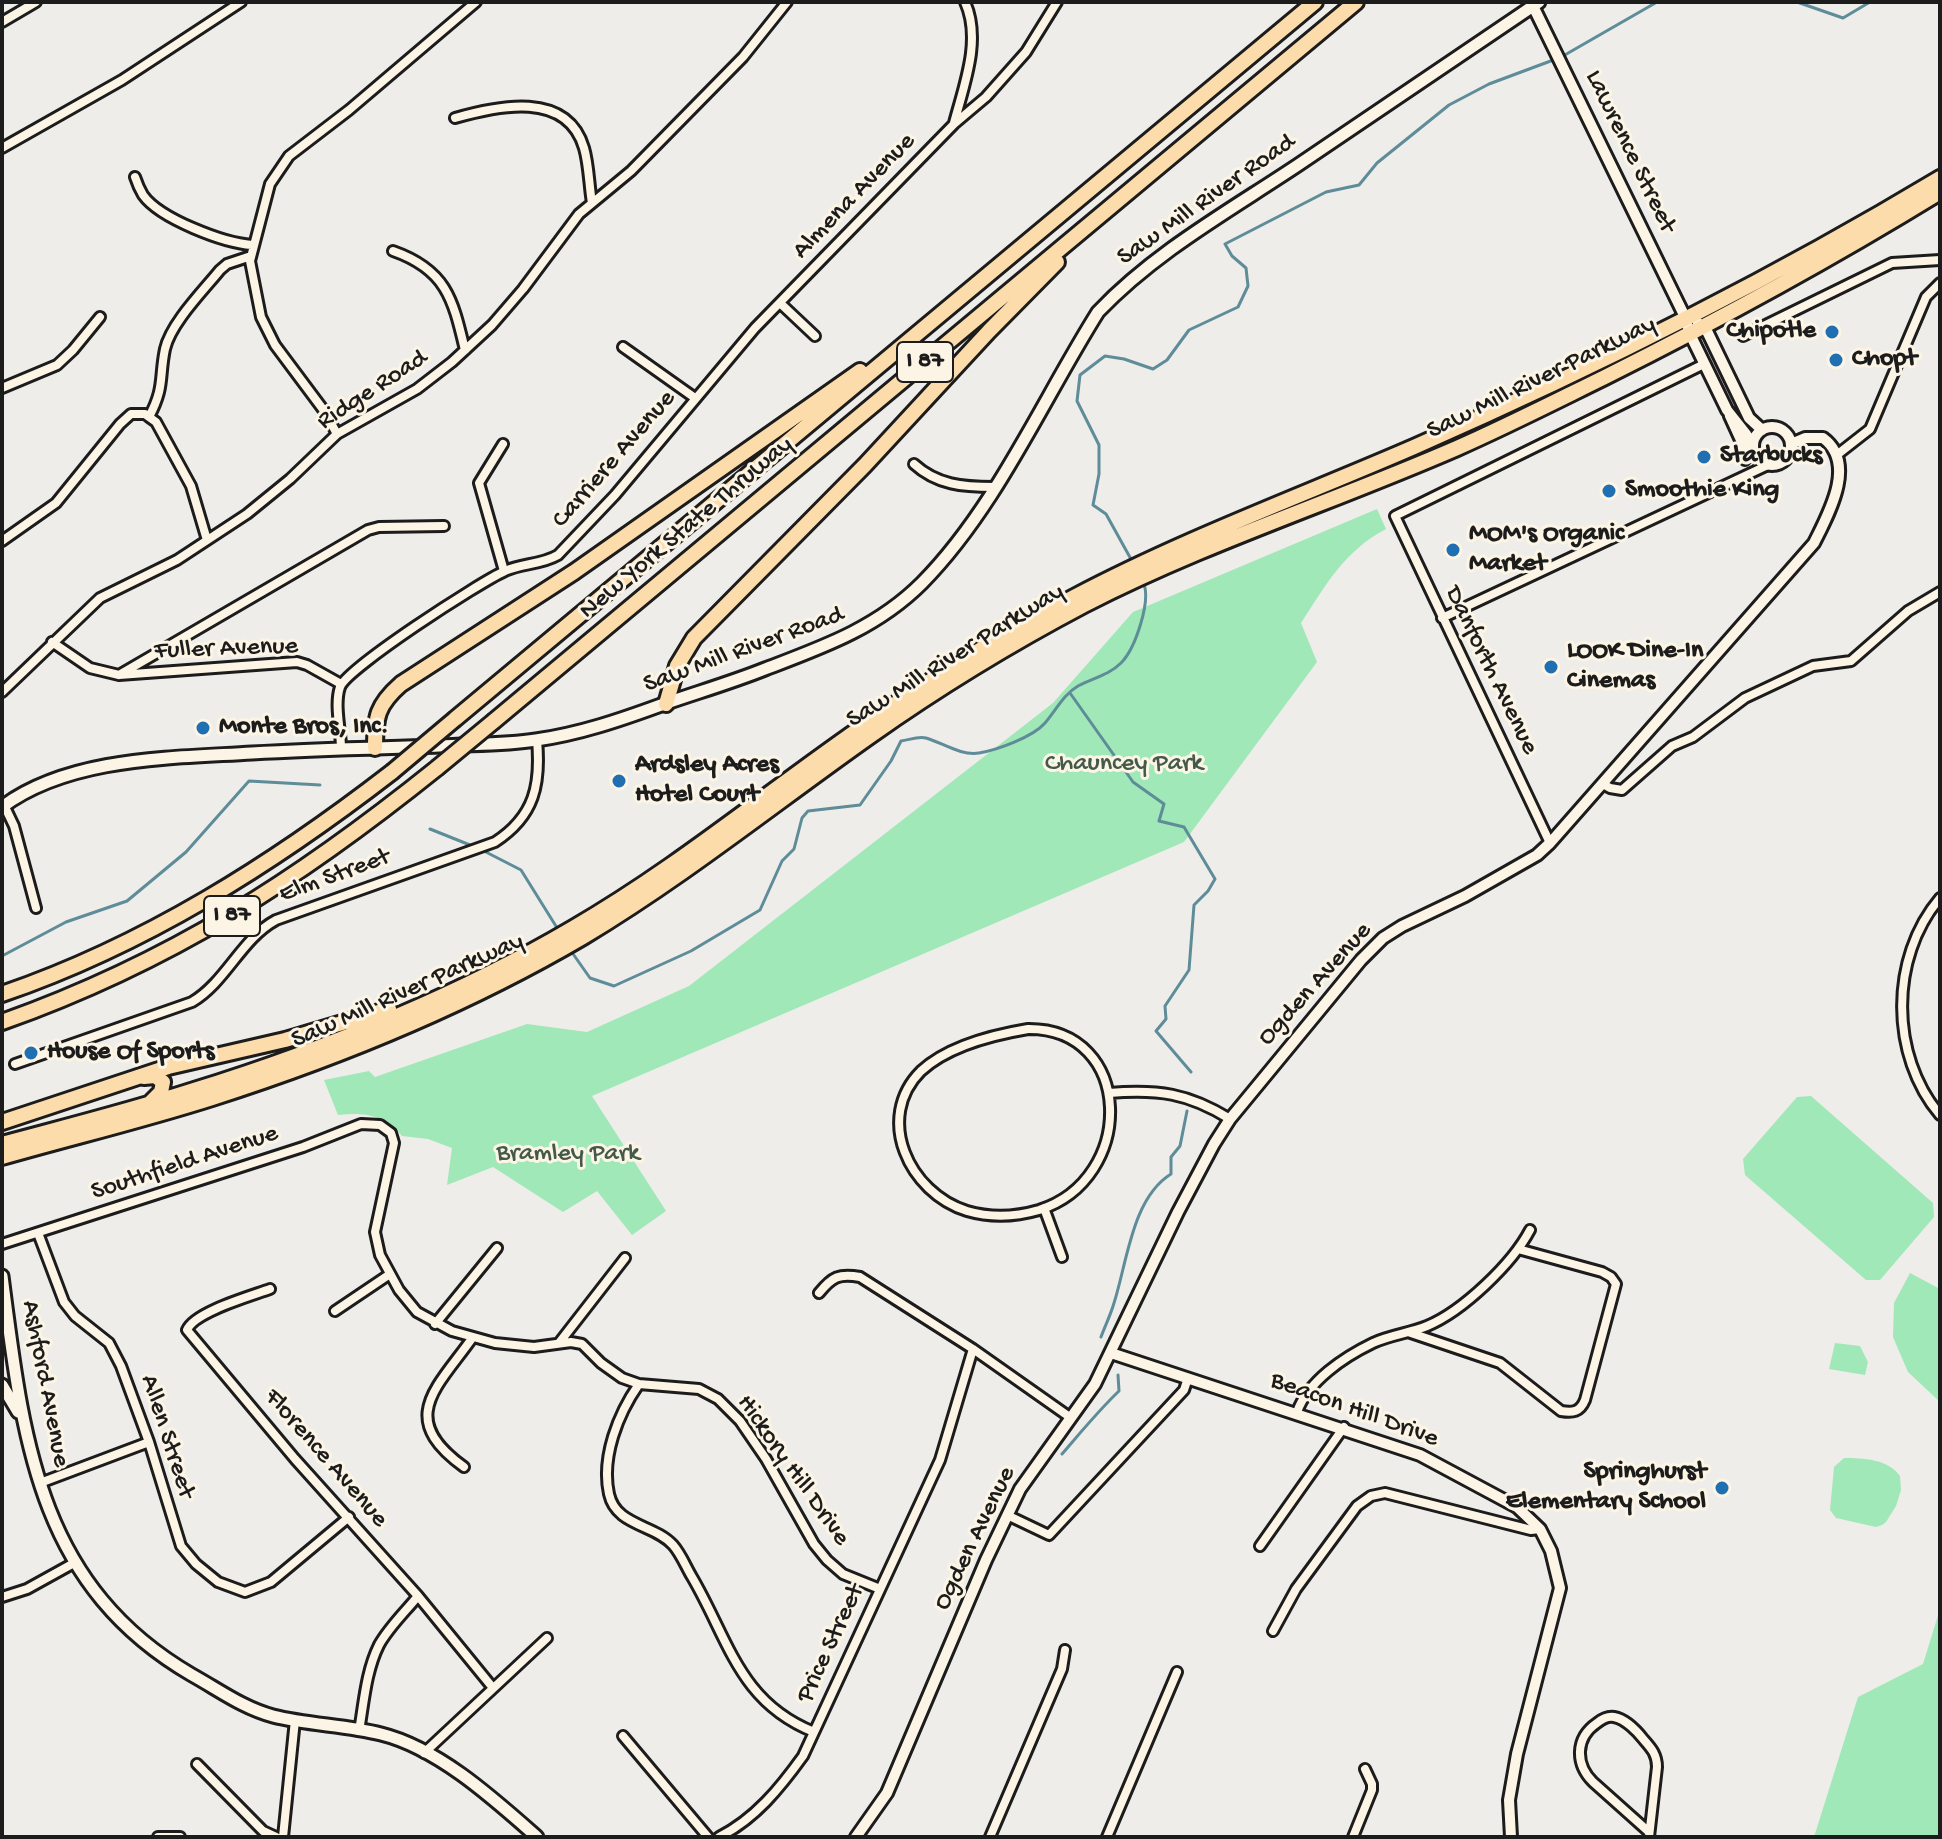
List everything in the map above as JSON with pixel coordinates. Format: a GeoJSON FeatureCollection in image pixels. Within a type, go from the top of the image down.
{"type":"FeatureCollection","features":[{"type":"Feature","properties":{"kind":"highway","name":"New York State Thruway"},"geometry":{"type":"LineString","coordinates":[[2,994],[112,949],[211,897],[305,838],[392,772],[1315,2]]}},
{"type":"Feature","properties":{"kind":"highway","name":"New York State Thruway"},"geometry":{"type":"LineString","coordinates":[[2,1022],[129,970],[227,918],[320,859],[494,721],[1356,2]]}},
{"type":"Feature","properties":{"kind":"highway","name":"Saw Mill River Parkway"},"geometry":{"type":"LineString","coordinates":[[2,1157],[181,1107],[320,1060],[435,1012],[577,933],[929,681],[1015,629],[1483,416],[1685,317],[1940,178]]}},
{"type":"Feature","properties":{"kind":"highway","name":"Saw Mill River Parkway"},"geometry":{"type":"LineString","coordinates":[[1150,566],[1465,444],[1705,327],[1940,192]]}},
{"type":"Feature","properties":{"kind":"highway"},"geometry":{"type":"LineString","coordinates":[[666,704],[681,656],[703,628],[865,465],[1006,313],[1120,199]]}},
{"type":"Feature","properties":{"kind":"highway"},"geometry":{"type":"LineString","coordinates":[[375,748],[375,722],[379,710],[401,684],[587,563],[920,331]]}},
{"type":"Feature","properties":{"kind":"highway","name":"Saw Mill River Parkway"},"geometry":{"type":"LineString","coordinates":[[2,1144],[149,1104],[290,1058],[550,949]]}},
{"type":"Feature","properties":{"kind":"highway"},"geometry":{"type":"LineString","coordinates":[[2,1122],[182,1063],[330,1028],[462,986]]}},
{"type":"Feature","properties":{"kind":"highway"},"geometry":{"type":"LineString","coordinates":[[132,1080],[150,1076],[161,1080],[162,1089],[149,1104]]}},
{"type":"Feature","properties":{"kind":"main road","name":"Saw Mill River Road"},"geometry":{"type":"LineString","coordinates":[[3,806],[35,787],[95,769],[171,758],[537,740],[613,722],[708,691],[870,626],[931,574],[974,519],[1098,312],[1119,290],[1177,243],[1536,4]]}},
{"type":"Feature","properties":{"kind":"main road","name":"Ashford Avenue"},"geometry":{"type":"LineString","coordinates":[[2,1276],[23,1420],[55,1525],[74,1563],[134,1636],[164,1658],[239,1703],[295,1720],[383,1734],[424,1753],[455,1769],[537,1837]]}},
{"type":"Feature","properties":{"kind":"main road"},"geometry":{"type":"LineString","coordinates":[[2,1385],[23,1420]]}},
{"type":"Feature","properties":{"kind":"street"},"geometry":{"type":"LineString","coordinates":[[2,22],[36,2]]}},
{"type":"Feature","properties":{"kind":"street"},"geometry":{"type":"LineString","coordinates":[[2,148],[122,80],[241,2]]}},
{"type":"Feature","properties":{"kind":"street"},"geometry":{"type":"LineString","coordinates":[[337,434],[325,412],[275,345],[261,317],[251,256],[270,184],[289,156],[349,110],[476,2]]}},
{"type":"Feature","properties":{"kind":"street","name":"Ridge Road"},"geometry":{"type":"LineString","coordinates":[[2,692],[100,598],[177,560],[247,514],[290,479],[337,434],[417,389],[465,350],[523,289],[559,238],[592,203],[631,171],[743,57],[787,2]]}},
{"type":"Feature","properties":{"kind":"street"},"geometry":{"type":"LineString","coordinates":[[954,124],[972,46],[970,14],[965,2]]}},
{"type":"Feature","properties":{"kind":"street","name":"Almena Avenue"},"geometry":{"type":"LineString","coordinates":[[711,378],[954,124],[986,97],[1030,45],[1057,2]]}},
{"type":"Feature","properties":{"kind":"street","name":"Lawrence Street"},"geometry":{"type":"LineString","coordinates":[[1536,4],[1555,52],[1685,317],[1704,364],[1727,410],[1746,434],[1753,449]]}},
{"type":"Feature","properties":{"kind":"street"},"geometry":{"type":"LineString","coordinates":[[455,118],[485,110],[527,106],[551,110],[574,128],[583,146],[592,203]]}},
{"type":"Feature","properties":{"kind":"street"},"geometry":{"type":"LineString","coordinates":[[135,177],[144,195],[168,216],[231,241],[252,245]]}},
{"type":"Feature","properties":{"kind":"street"},"geometry":{"type":"LineString","coordinates":[[393,251],[414,259],[439,279],[455,306],[465,350]]}},
{"type":"Feature","properties":{"kind":"street"},"geometry":{"type":"LineString","coordinates":[[149,417],[159,400],[165,348],[172,331],[220,270],[227,264],[251,256]]}},
{"type":"Feature","properties":{"kind":"street"},"geometry":{"type":"LineString","coordinates":[[1743,336],[1892,263],[1940,260]]}},
{"type":"Feature","properties":{"kind":"street"},"geometry":{"type":"LineString","coordinates":[[1442,618],[1732,480],[1784,460],[1791,444],[1815,436],[1831,443],[1838,454],[1870,429],[1926,297],[1940,283]]}},
{"type":"Feature","properties":{"kind":"street"},"geometry":{"type":"LineString","coordinates":[[780,303],[815,336]]}},
{"type":"Feature","properties":{"kind":"street"},"geometry":{"type":"LineString","coordinates":[[2,388],[57,365],[100,317]]}},
{"type":"Feature","properties":{"kind":"street"},"geometry":{"type":"LineString","coordinates":[[1685,317],[1705,327],[1749,418],[1762,430]]}},
{"type":"Feature","properties":{"kind":"street"},"geometry":{"type":"LineString","coordinates":[[623,347],[695,398]]}},
{"type":"Feature","properties":{"kind":"street","name":"Danforth Avenue"},"geometry":{"type":"LineString","coordinates":[[1550,843],[1395,516],[1704,364]]}},
{"type":"Feature","properties":{"kind":"street","name":"Carriere Avenue"},"geometry":{"type":"LineString","coordinates":[[341,684],[375,654],[504,571],[558,555],[615,495],[711,378]]}},
{"type":"Feature","properties":{"kind":"street"},"geometry":{"type":"LineString","coordinates":[[1727,410],[1745,451],[1745,460]]}},
{"type":"Feature","properties":{"kind":"street"},"geometry":{"type":"LineString","coordinates":[[2,541],[56,503],[131,414],[145,414],[156,422],[191,486],[207,540]]}},
{"type":"Feature","properties":{"kind":"street"},"geometry":{"type":"LineString","coordinates":[[1732,480],[1762,430],[1771,427],[1780,429],[1791,444]]}},
{"type":"Feature","properties":{"kind":"street"},"geometry":{"type":"LineString","coordinates":[[503,444],[479,483],[504,571]]}},
{"type":"Feature","properties":{"kind":"street"},"geometry":{"type":"LineString","coordinates":[[1753,449],[1759,460],[1768,465]]}},
{"type":"Feature","properties":{"kind":"street","name":"Ogden Avenue"},"geometry":{"type":"LineString","coordinates":[[856,1837],[887,1793],[1020,1489],[1095,1384],[1178,1212],[1230,1119],[1361,960],[1383,938],[1537,855],[1550,843],[1814,543],[1840,478],[1838,454]]}},
{"type":"Feature","properties":{"kind":"street"},"geometry":{"type":"LineString","coordinates":[[914,464],[927,476],[959,487],[994,487]]}},
{"type":"Feature","properties":{"kind":"street"},"geometry":{"type":"LineString","coordinates":[[119,675],[368,530],[379,527],[444,526]]}},
{"type":"Feature","properties":{"kind":"street"},"geometry":{"type":"LineString","coordinates":[[1603,784],[1622,790],[1672,746],[1693,737],[1745,698],[1813,666],[1851,661],[1908,611],[1940,592]]}},
{"type":"Feature","properties":{"kind":"street","name":"Fuller Avenue"},"geometry":{"type":"LineString","coordinates":[[52,642],[90,668],[119,675],[297,662],[341,684]]}},
{"type":"Feature","properties":{"kind":"street"},"geometry":{"type":"LineString","coordinates":[[341,684],[337,698],[341,748]]}},
{"type":"Feature","properties":{"kind":"street","name":"Elm Street"},"geometry":{"type":"LineString","coordinates":[[15,1064],[192,1002],[209,989],[261,930],[276,920],[499,840],[521,818],[535,793],[539,766],[537,740]]}},
{"type":"Feature","properties":{"kind":"street"},"geometry":{"type":"LineString","coordinates":[[3,806],[14,826],[36,908]]}},
{"type":"Feature","properties":{"kind":"street"},"geometry":{"type":"LineString","coordinates":[[1940,898],[1919,931],[1908,960],[1902,1003],[1904,1040],[1910,1063],[1926,1098],[1940,1115]]}},
{"type":"Feature","properties":{"kind":"street"},"geometry":{"type":"LineString","coordinates":[[1036,1029],[1062,1035],[1083,1049],[1102,1074],[1109,1093],[1109,1134],[1101,1159],[1074,1192],[1044,1208],[1018,1215],[983,1215],[958,1208],[934,1193],[915,1174],[902,1149],[899,1130],[905,1093],[923,1070],[942,1057],[1005,1033],[1036,1029]]}},
{"type":"Feature","properties":{"kind":"street"},"geometry":{"type":"LineString","coordinates":[[1109,1093],[1163,1092],[1207,1105],[1230,1119]]}},
{"type":"Feature","properties":{"kind":"street","name":"Southfield Avenue"},"geometry":{"type":"LineString","coordinates":[[2,1244],[303,1147],[361,1124],[380,1125]]}},
{"type":"Feature","properties":{"kind":"street","name":"Hickory Hill Drive"},"geometry":{"type":"LineString","coordinates":[[380,1125],[391,1133],[394,1143],[375,1232],[380,1255],[417,1312],[435,1324],[495,1343],[534,1347],[571,1342],[582,1344],[622,1378],[639,1384],[699,1389],[718,1399],[740,1421],[766,1459],[814,1544],[827,1560],[843,1574],[880,1589]]}},
{"type":"Feature","properties":{"kind":"street"},"geometry":{"type":"LineString","coordinates":[[1044,1208],[1062,1257]]}},
{"type":"Feature","properties":{"kind":"street"},"geometry":{"type":"LineString","coordinates":[[1297,1412],[1303,1396],[1331,1369],[1374,1343],[1428,1326],[1459,1306],[1518,1249],[1530,1230]]}},
{"type":"Feature","properties":{"kind":"street","name":"Allen Street"},"geometry":{"type":"LineString","coordinates":[[38,1233],[64,1302],[75,1316],[109,1343],[121,1366],[149,1442],[181,1546],[196,1564],[218,1582],[245,1592],[271,1582],[349,1517]]}},
{"type":"Feature","properties":{"kind":"street"},"geometry":{"type":"LineString","coordinates":[[435,1324],[497,1248]]}},
{"type":"Feature","properties":{"kind":"street"},"geometry":{"type":"LineString","coordinates":[[1408,1332],[1500,1363],[1561,1411],[1571,1413],[1578,1410],[1585,1400],[1616,1284],[1602,1272],[1518,1249]]}},
{"type":"Feature","properties":{"kind":"street"},"geometry":{"type":"LineString","coordinates":[[558,1344],[625,1258]]}},
{"type":"Feature","properties":{"kind":"street"},"geometry":{"type":"LineString","coordinates":[[335,1311],[390,1274]]}},
{"type":"Feature","properties":{"kind":"street"},"geometry":{"type":"LineString","coordinates":[[819,1293],[830,1280],[842,1274],[860,1277],[973,1349],[1071,1418]]}},
{"type":"Feature","properties":{"kind":"street","name":"Florence Avenue"},"geometry":{"type":"LineString","coordinates":[[270,1289],[200,1316],[190,1323],[187,1330],[273,1433],[418,1596],[493,1688]]}},
{"type":"Feature","properties":{"kind":"street"},"geometry":{"type":"LineString","coordinates":[[464,1467],[446,1454],[427,1425],[427,1403],[473,1337]]}},
{"type":"Feature","properties":{"kind":"street","name":"Price Street"},"geometry":{"type":"LineString","coordinates":[[719,1837],[735,1829],[771,1797],[803,1756],[940,1460],[973,1349]]}},
{"type":"Feature","properties":{"kind":"street","name":"Beacon Hill Drive"},"geometry":{"type":"LineString","coordinates":[[1111,1353],[1344,1427],[1420,1455],[1517,1507],[1540,1529],[1551,1551],[1560,1588],[1517,1754],[1509,1800],[1511,1837]]}},
{"type":"Feature","properties":{"kind":"street"},"geometry":{"type":"LineString","coordinates":[[1007,1515],[1049,1535],[1184,1390],[1188,1378]]}},
{"type":"Feature","properties":{"kind":"street"},"geometry":{"type":"LineString","coordinates":[[639,1384],[611,1441],[606,1470],[611,1500],[618,1513],[637,1525],[653,1529],[674,1546],[706,1601],[737,1669],[760,1697],[795,1725],[814,1732]]}},
{"type":"Feature","properties":{"kind":"street"},"geometry":{"type":"LineString","coordinates":[[1260,1546],[1344,1427]]}},
{"type":"Feature","properties":{"kind":"street"},"geometry":{"type":"LineString","coordinates":[[40,1483],[149,1442]]}},
{"type":"Feature","properties":{"kind":"street"},"geometry":{"type":"LineString","coordinates":[[1273,1631],[1322,1552],[1357,1506],[1371,1496],[1385,1493],[1531,1530],[1540,1529]]}},
{"type":"Feature","properties":{"kind":"street"},"geometry":{"type":"LineString","coordinates":[[2,1597],[27,1589],[74,1563]]}},
{"type":"Feature","properties":{"kind":"street"},"geometry":{"type":"LineString","coordinates":[[359,1731],[369,1672],[378,1647],[388,1630],[418,1596]]}},
{"type":"Feature","properties":{"kind":"street"},"geometry":{"type":"LineString","coordinates":[[424,1753],[547,1638]]}},
{"type":"Feature","properties":{"kind":"street"},"geometry":{"type":"LineString","coordinates":[[990,1837],[1062,1669],[1065,1650]]}},
{"type":"Feature","properties":{"kind":"street"},"geometry":{"type":"LineString","coordinates":[[1107,1837],[1177,1672]]}},
{"type":"Feature","properties":{"kind":"street"},"geometry":{"type":"LineString","coordinates":[[1607,1717],[1619,1718],[1637,1731],[1657,1757],[1649,1834],[1585,1774],[1581,1764],[1579,1749],[1583,1737],[1607,1717]]}},
{"type":"Feature","properties":{"kind":"street"},"geometry":{"type":"LineString","coordinates":[[283,1837],[295,1720]]}},
{"type":"Feature","properties":{"kind":"street"},"geometry":{"type":"LineString","coordinates":[[623,1736],[708,1837]]}},
{"type":"Feature","properties":{"kind":"street"},"geometry":{"type":"LineString","coordinates":[[197,1764],[263,1831],[276,1837]]}},
{"type":"Feature","properties":{"kind":"street"},"geometry":{"type":"LineString","coordinates":[[1353,1837],[1372,1790],[1365,1769]]}},
{"type":"Feature","properties":{"kind":"street"},"geometry":{"type":"LineString","coordinates":[[158,1837],[180,1837]]}},
{"type":"Feature","properties":{"kind":"green space","name":"Chauncey Park"},"geometry":{"type":"Polygon","coordinates":[[[1377,509],[1386,529],[1347,558],[1301,623],[1317,662],[1184,842],[592,1096],[666,1211],[632,1235],[597,1191],[563,1212],[493,1167],[447,1185],[452,1148],[428,1139],[402,1136],[388,1123],[373,1116],[338,1115],[324,1080],[369,1071],[375,1077],[527,1024],[587,1032],[689,986],[1053,703],[1133,612],[1377,509]]]}},
{"type":"Feature","properties":{"kind":"green space"},"geometry":{"type":"Polygon","coordinates":[[[1811,1096],[1933,1203],[1934,1217],[1880,1280],[1866,1280],[1745,1175],[1743,1159],[1797,1097],[1811,1096]]]}},
{"type":"Feature","properties":{"kind":"green space"},"geometry":{"type":"Polygon","coordinates":[[[1910,1273],[1940,1289],[1940,1402],[1908,1372],[1893,1337],[1894,1303],[1910,1273]]]}},
{"type":"Feature","properties":{"kind":"green space"},"geometry":{"type":"Polygon","coordinates":[[[1835,1343],[1860,1346],[1868,1362],[1865,1375],[1829,1369],[1835,1343]]]}},
{"type":"Feature","properties":{"kind":"green space"},"geometry":{"type":"Polygon","coordinates":[[[1844,1458],[1882,1463],[1900,1476],[1901,1490],[1896,1506],[1882,1525],[1876,1527],[1836,1518],[1830,1510],[1834,1467],[1844,1458]]]}},
{"type":"Feature","properties":{"kind":"green space"},"geometry":{"type":"Polygon","coordinates":[[[1940,1609],[1940,1837],[1814,1837],[1858,1697],[1923,1664],[1940,1609]]]}},
{"type":"Feature","properties":{"kind":"waterway"},"geometry":{"type":"LineString","coordinates":[[1563,56],[1657,2]]}},
{"type":"Feature","properties":{"kind":"waterway"},"geometry":{"type":"LineString","coordinates":[[1797,2],[1843,18],[1870,2]]}},
{"type":"Feature","properties":{"kind":"waterway"},"geometry":{"type":"LineString","coordinates":[[1132,561],[1106,514],[1093,505],[1099,474],[1099,445],[1077,401],[1080,375],[1105,356],[1153,369],[1167,360],[1189,330],[1238,307],[1248,286],[1246,268],[1232,256],[1225,244],[1326,192],[1359,185],[1377,163],[1449,105],[1489,84],[1556,59]]}},
{"type":"Feature","properties":{"kind":"waterway"},"geometry":{"type":"LineString","coordinates":[[571,951],[590,978],[614,986],[691,951],[760,910],[782,861],[794,849],[802,818],[808,811],[860,805],[901,741],[926,738],[972,753],[1005,746],[1024,738],[1045,723],[1073,689],[1121,663],[1132,647],[1141,624],[1145,600],[1143,582]]}},
{"type":"Feature","properties":{"kind":"waterway"},"geometry":{"type":"LineString","coordinates":[[1070,693],[1133,782],[1164,804],[1159,821],[1184,827],[1215,879],[1194,905],[1189,970],[1165,1006],[1166,1019],[1156,1031],[1191,1072]]}},
{"type":"Feature","properties":{"kind":"waterway"},"geometry":{"type":"LineString","coordinates":[[2,956],[66,922],[127,901],[186,852],[249,781],[320,785]]}},
{"type":"Feature","properties":{"kind":"waterway"},"geometry":{"type":"LineString","coordinates":[[430,829],[475,847]]}},
{"type":"Feature","properties":{"kind":"waterway"},"geometry":{"type":"LineString","coordinates":[[482,850],[521,870],[559,931]]}},
{"type":"Feature","properties":{"kind":"waterway"},"geometry":{"type":"LineString","coordinates":[[1101,1337],[1113,1307],[1139,1215],[1147,1199],[1171,1174],[1171,1157],[1180,1146],[1187,1111]]}},
{"type":"Feature","properties":{"kind":"waterway"},"geometry":{"type":"LineString","coordinates":[[1062,1454],[1119,1391],[1118,1375]]}},
{"type":"Feature","properties":{"kind":"place","name":"Chipotle"},"geometry":{"type":"Point","coordinates":[1832,332]}},
{"type":"Feature","properties":{"kind":"place","name":"Chopt"},"geometry":{"type":"Point","coordinates":[1836,360]}},
{"type":"Feature","properties":{"kind":"place","name":"Starbucks"},"geometry":{"type":"Point","coordinates":[1704,457]}},
{"type":"Feature","properties":{"kind":"place","name":"Smoothie King"},"geometry":{"type":"Point","coordinates":[1609,491]}},
{"type":"Feature","properties":{"kind":"place","name":"MOM's Organic Market"},"geometry":{"type":"Point","coordinates":[1453,550]}},
{"type":"Feature","properties":{"kind":"place","name":"LOOK Dine-In Cinemas"},"geometry":{"type":"Point","coordinates":[1551,667]}},
{"type":"Feature","properties":{"kind":"place","name":"Monte Bros, Inc."},"geometry":{"type":"Point","coordinates":[203,728]}},
{"type":"Feature","properties":{"kind":"place","name":"Ardsley Acres Hotel Court"},"geometry":{"type":"Point","coordinates":[619,781]}},
{"type":"Feature","properties":{"kind":"place","name":"House Of Sports"},"geometry":{"type":"Point","coordinates":[31,1053]}},
{"type":"Feature","properties":{"kind":"place","name":"Springhurst Elementary School"},"geometry":{"type":"Point","coordinates":[1722,1488]}},
{"type":"Feature","properties":{"kind":"park label","name":"Bramley Park"},"geometry":{"type":"Point","coordinates":[568,1155]}}]}
